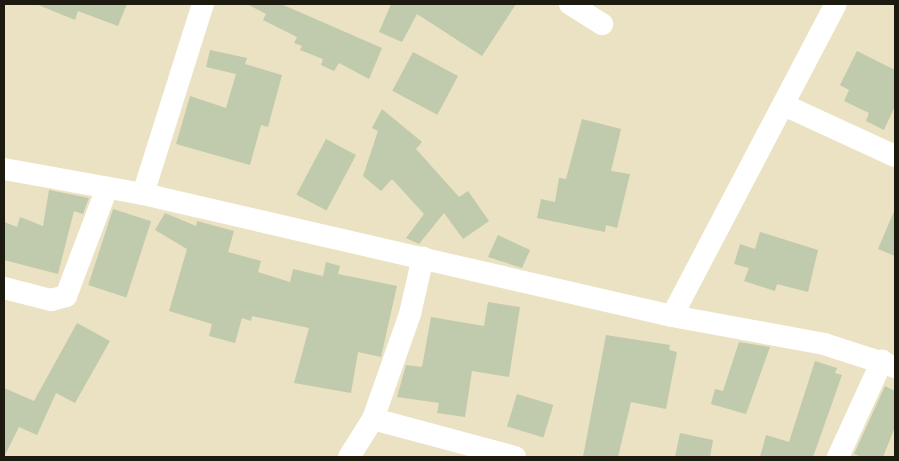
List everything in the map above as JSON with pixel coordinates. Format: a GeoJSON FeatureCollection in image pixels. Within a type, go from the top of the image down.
{"type":"FeatureCollection","features":[{"type":"Feature","properties":{"kind":"street"},"geometry":{"type":"LineString","coordinates":[[143,194],[203,4]]}},
{"type":"Feature","properties":{"kind":"street"},"geometry":{"type":"LineString","coordinates":[[570,4],[602,24]]}},
{"type":"Feature","properties":{"kind":"street"},"geometry":{"type":"LineString","coordinates":[[672,316],[836,4]]}},
{"type":"Feature","properties":{"kind":"street"},"geometry":{"type":"LineString","coordinates":[[784,105],[895,156]]}},
{"type":"Feature","properties":{"kind":"street"},"geometry":{"type":"LineString","coordinates":[[4,169],[143,194],[423,257],[672,316],[824,344],[888,364],[838,457]]}},
{"type":"Feature","properties":{"kind":"street"},"geometry":{"type":"LineString","coordinates":[[4,288],[51,300],[66,296],[108,188]]}},
{"type":"Feature","properties":{"kind":"street"},"geometry":{"type":"LineString","coordinates":[[349,457],[373,419],[410,314],[423,257]]}},
{"type":"Feature","properties":{"kind":"street"},"geometry":{"type":"LineString","coordinates":[[373,419],[515,457]]}},
{"type":"Feature","properties":{"kind":"building"},"geometry":{"type":"Polygon","coordinates":[[[36,4],[127,4],[118,26],[78,11],[75,20],[36,4]]]}},
{"type":"Feature","properties":{"kind":"building"},"geometry":{"type":"Polygon","coordinates":[[[247,4],[281,4],[382,48],[369,79],[339,63],[334,71],[321,65],[323,59],[300,50],[302,46],[294,43],[297,37],[263,20],[266,14],[247,4]]]}},
{"type":"Feature","properties":{"kind":"building"},"geometry":{"type":"Polygon","coordinates":[[[391,4],[516,4],[482,56],[417,14],[402,42],[379,32],[391,4]]]}},
{"type":"Feature","properties":{"kind":"building"},"geometry":{"type":"Polygon","coordinates":[[[210,50],[247,58],[245,64],[282,75],[268,127],[261,125],[250,165],[176,144],[190,96],[226,108],[236,74],[206,67],[210,50]]]}},
{"type":"Feature","properties":{"kind":"building"},"geometry":{"type":"Polygon","coordinates":[[[857,51],[895,70],[895,106],[884,130],[866,121],[869,113],[844,101],[849,90],[840,85],[857,51]]]}},
{"type":"Feature","properties":{"kind":"building"},"geometry":{"type":"Polygon","coordinates":[[[413,52],[458,76],[437,115],[392,91],[413,52]]]}},
{"type":"Feature","properties":{"kind":"building"},"geometry":{"type":"Polygon","coordinates":[[[382,109],[422,142],[416,149],[459,197],[468,191],[489,221],[463,239],[444,213],[419,244],[406,238],[424,214],[392,179],[381,191],[363,176],[378,131],[372,128],[382,109]]]}},
{"type":"Feature","properties":{"kind":"building"},"geometry":{"type":"Polygon","coordinates":[[[582,119],[621,129],[611,171],[630,174],[617,228],[606,225],[605,232],[537,218],[541,199],[555,202],[559,178],[566,179],[582,119]]]}},
{"type":"Feature","properties":{"kind":"building"},"geometry":{"type":"Polygon","coordinates":[[[326,139],[356,155],[326,211],[296,195],[326,139]]]}},
{"type":"Feature","properties":{"kind":"building"},"geometry":{"type":"Polygon","coordinates":[[[49,190],[89,198],[83,214],[74,211],[58,274],[4,260],[4,222],[17,227],[20,217],[43,226],[49,190]]]}},
{"type":"Feature","properties":{"kind":"building"},"geometry":{"type":"Polygon","coordinates":[[[113,209],[151,221],[126,297],[88,285],[113,209]]]}},
{"type":"Feature","properties":{"kind":"building"},"geometry":{"type":"Polygon","coordinates":[[[895,209],[895,256],[878,249],[895,209]]]}},
{"type":"Feature","properties":{"kind":"building"},"geometry":{"type":"Polygon","coordinates":[[[165,213],[196,226],[197,221],[234,231],[228,252],[261,261],[258,272],[290,282],[293,269],[323,276],[326,262],[340,266],[338,274],[397,286],[381,357],[358,352],[351,393],[294,383],[309,328],[252,316],[251,321],[242,318],[235,343],[209,336],[212,324],[169,311],[187,249],[155,230],[165,213]]]}},
{"type":"Feature","properties":{"kind":"building"},"geometry":{"type":"Polygon","coordinates":[[[760,232],[818,250],[808,292],[777,284],[775,291],[744,281],[749,268],[734,264],[740,244],[755,249],[760,232]]]}},
{"type":"Feature","properties":{"kind":"building"},"geometry":{"type":"Polygon","coordinates":[[[498,235],[530,250],[522,268],[488,257],[498,235]]]}},
{"type":"Feature","properties":{"kind":"building"},"geometry":{"type":"Polygon","coordinates":[[[488,302],[520,307],[509,377],[472,371],[465,417],[437,413],[439,403],[397,397],[406,365],[422,367],[431,317],[484,326],[488,302]]]}},
{"type":"Feature","properties":{"kind":"building"},"geometry":{"type":"Polygon","coordinates":[[[77,323],[110,341],[75,403],[56,393],[37,435],[19,427],[4,457],[4,388],[34,401],[77,323]]]}},
{"type":"Feature","properties":{"kind":"building"},"geometry":{"type":"Polygon","coordinates":[[[606,335],[670,345],[669,350],[677,352],[666,409],[631,402],[618,457],[583,457],[606,335]]]}},
{"type":"Feature","properties":{"kind":"building"},"geometry":{"type":"Polygon","coordinates":[[[739,342],[770,347],[746,414],[711,404],[715,389],[723,391],[739,342]]]}},
{"type":"Feature","properties":{"kind":"building"},"geometry":{"type":"Polygon","coordinates":[[[815,361],[837,368],[835,373],[842,375],[813,457],[760,457],[766,435],[789,442],[815,361]]]}},
{"type":"Feature","properties":{"kind":"building"},"geometry":{"type":"Polygon","coordinates":[[[885,386],[895,391],[895,427],[883,457],[862,457],[854,454],[885,386]]]}},
{"type":"Feature","properties":{"kind":"building"},"geometry":{"type":"Polygon","coordinates":[[[517,394],[553,405],[543,438],[507,427],[517,394]]]}},
{"type":"Feature","properties":{"kind":"building"},"geometry":{"type":"Polygon","coordinates":[[[680,433],[713,440],[710,457],[675,457],[680,433]]]}}]}
